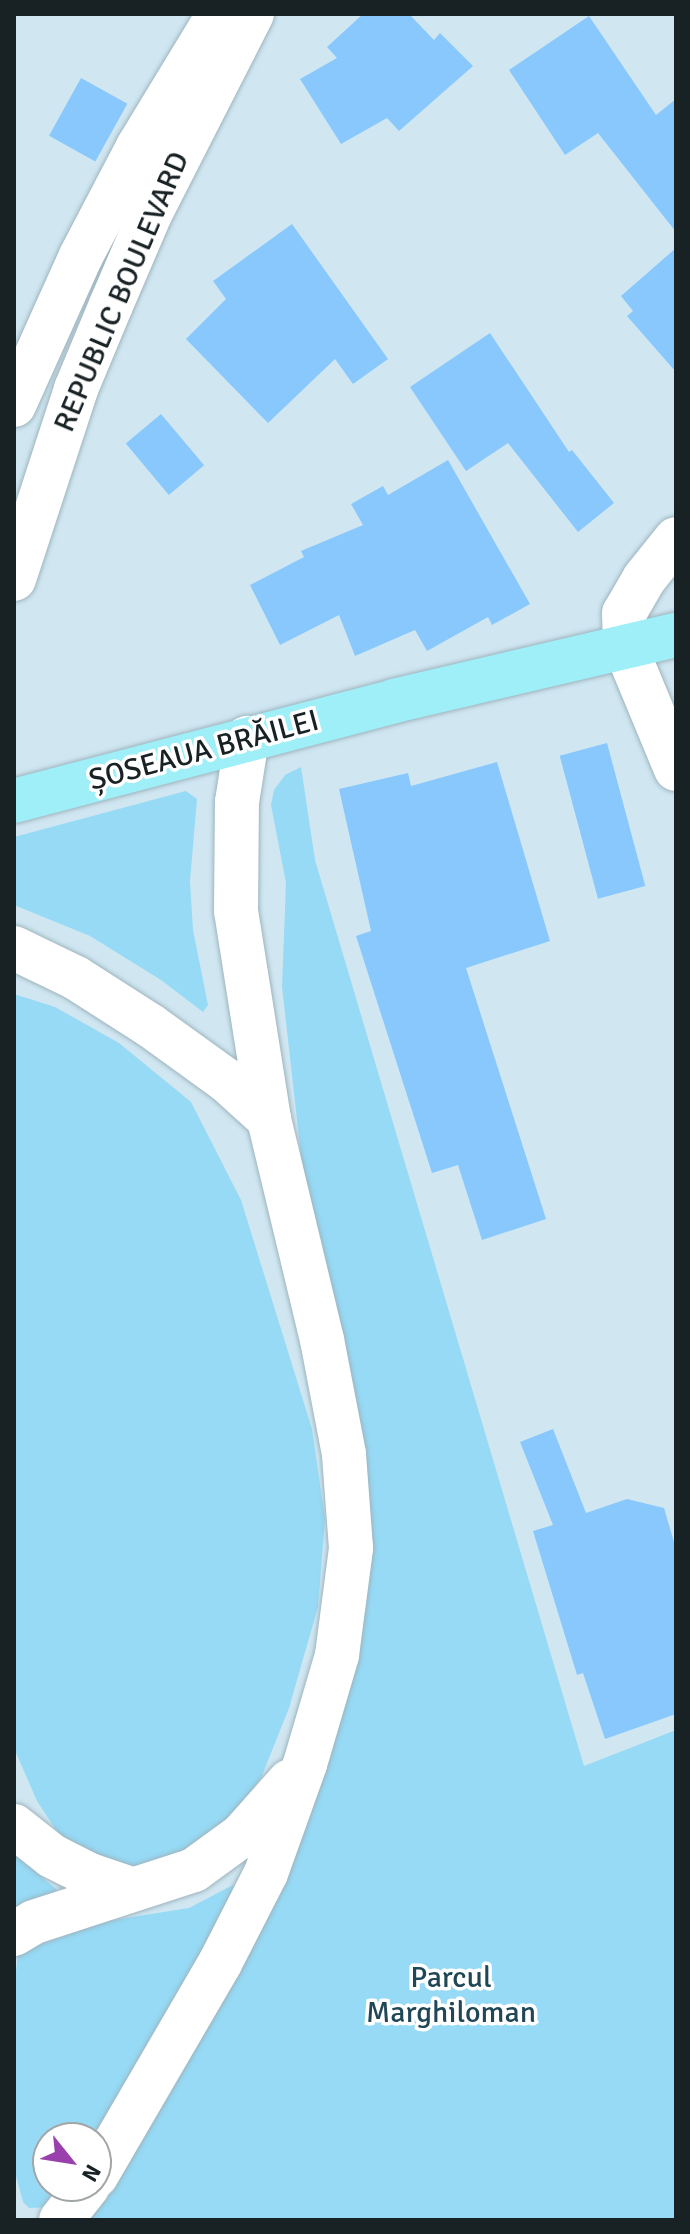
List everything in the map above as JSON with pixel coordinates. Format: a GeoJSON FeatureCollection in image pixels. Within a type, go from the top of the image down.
{"type":"FeatureCollection","features":[{"type":"Feature","properties":{"kind":"main road"},"geometry":{"type":"LineString","coordinates":[[14,405],[81,256],[138,147],[219,14]]}},
{"type":"Feature","properties":{"kind":"main road","name":"REPUBLIC BOULEVARD"},"geometry":{"type":"LineString","coordinates":[[14,579],[76,389],[150,214],[252,14]]}},
{"type":"Feature","properties":{"kind":"main road"},"geometry":{"type":"LineString","coordinates":[[676,539],[644,579],[624,613],[625,646],[676,769]]}},
{"type":"Feature","properties":{"kind":"main road","name":"ȘOSEAUA BRĂILEI"},"geometry":{"type":"LineString","coordinates":[[14,801],[394,701],[676,635]]}},
{"type":"Feature","properties":{"kind":"main road"},"geometry":{"type":"LineString","coordinates":[[112,2149],[220,1963],[266,1873],[305,1764],[337,1655],[351,1548],[344,1454],[325,1354],[269,1119],[236,911],[237,802],[247,738]]}},
{"type":"Feature","properties":{"kind":"main road"},"geometry":{"type":"LineString","coordinates":[[14,948],[76,978],[151,1026],[226,1080],[269,1119]]}},
{"type":"Feature","properties":{"kind":"main road"},"geometry":{"type":"LineString","coordinates":[[14,1934],[34,1922],[194,1870],[242,1835],[305,1764]]}},
{"type":"Feature","properties":{"kind":"main road"},"geometry":{"type":"LineString","coordinates":[[14,1826],[52,1856],[90,1875],[131,1889]]}},
{"type":"Feature","properties":{"kind":"main road"},"geometry":{"type":"LineString","coordinates":[[61,2220],[76,2202]]}},
{"type":"Feature","properties":{"kind":"main road"},"geometry":{"type":"LineString","coordinates":[[72,2220],[81,2202]]}},
{"type":"Feature","properties":{"kind":"green space","name":"Parcul Marghiloman"},"geometry":{"type":"Polygon","coordinates":[[[301,767],[315,860],[584,1766],[676,1730],[676,2220],[72,2220],[82,2202],[112,2202],[112,2150],[220,1962],[337,1655],[322,1340],[282,987],[286,883],[271,805],[274,790],[285,775],[301,767]]]}},
{"type":"Feature","properties":{"kind":"green space"},"geometry":{"type":"Polygon","coordinates":[[[186,791],[197,799],[190,881],[193,930],[208,1005],[203,1012],[161,980],[90,936],[14,905],[14,837],[186,791]]]}},
{"type":"Feature","properties":{"kind":"green space"},"geometry":{"type":"Polygon","coordinates":[[[14,994],[55,1007],[119,1043],[191,1102],[241,1200],[312,1429],[325,1519],[318,1607],[289,1708],[261,1778],[215,1838],[176,1863],[126,1867],[92,1857],[58,1833],[37,1801],[14,1748],[14,994]]]}},
{"type":"Feature","properties":{"kind":"green space"},"geometry":{"type":"Polygon","coordinates":[[[14,1854],[55,1888],[62,1897],[14,1916],[14,1854]]]}},
{"type":"Feature","properties":{"kind":"green space"},"geometry":{"type":"Polygon","coordinates":[[[233,1885],[238,1891],[103,2122],[32,2122],[32,2202],[55,2202],[51,2207],[29,2208],[23,2202],[16,2176],[14,1991],[18,1952],[107,1921],[189,1908],[233,1885]]]}},
{"type":"Feature","properties":{"kind":"building"},"geometry":{"type":"Polygon","coordinates":[[[363,14],[409,14],[434,40],[440,33],[473,66],[399,131],[387,118],[341,144],[300,79],[337,58],[327,47],[363,14]]]}},
{"type":"Feature","properties":{"kind":"building"},"geometry":{"type":"Polygon","coordinates":[[[589,16],[656,115],[676,99],[676,232],[598,133],[565,155],[509,70],[589,16]]]}},
{"type":"Feature","properties":{"kind":"building"},"geometry":{"type":"Polygon","coordinates":[[[81,78],[127,104],[95,161],[49,136],[81,78]]]}},
{"type":"Feature","properties":{"kind":"building"},"geometry":{"type":"Polygon","coordinates":[[[292,224],[388,359],[353,384],[335,359],[268,423],[186,339],[226,299],[213,281],[292,224]]]}},
{"type":"Feature","properties":{"kind":"building"},"geometry":{"type":"Polygon","coordinates":[[[676,248],[676,372],[627,316],[633,311],[621,296],[676,248]]]}},
{"type":"Feature","properties":{"kind":"building"},"geometry":{"type":"Polygon","coordinates":[[[490,333],[569,452],[572,450],[614,503],[578,532],[508,443],[466,471],[410,387],[490,333]]]}},
{"type":"Feature","properties":{"kind":"building"},"geometry":{"type":"Polygon","coordinates":[[[161,414],[204,465],[169,495],[126,444],[161,414]]]}},
{"type":"Feature","properties":{"kind":"building"},"geometry":{"type":"Polygon","coordinates":[[[448,460],[530,604],[492,625],[488,617],[427,651],[415,630],[355,656],[339,615],[280,645],[250,585],[304,557],[301,551],[363,525],[351,504],[383,486],[388,495],[448,460]]]}},
{"type":"Feature","properties":{"kind":"building"},"geometry":{"type":"Polygon","coordinates":[[[607,743],[645,886],[598,899],[560,756],[607,743]]]}},
{"type":"Feature","properties":{"kind":"building"},"geometry":{"type":"Polygon","coordinates":[[[497,762],[550,941],[466,968],[546,1219],[482,1240],[458,1165],[432,1173],[356,936],[371,931],[339,789],[408,773],[411,786],[497,762]]]}},
{"type":"Feature","properties":{"kind":"building"},"geometry":{"type":"Polygon","coordinates":[[[553,1429],[586,1513],[627,1499],[664,1508],[676,1549],[676,1714],[605,1739],[583,1673],[577,1675],[533,1531],[553,1525],[520,1442],[553,1429]]]}}]}
